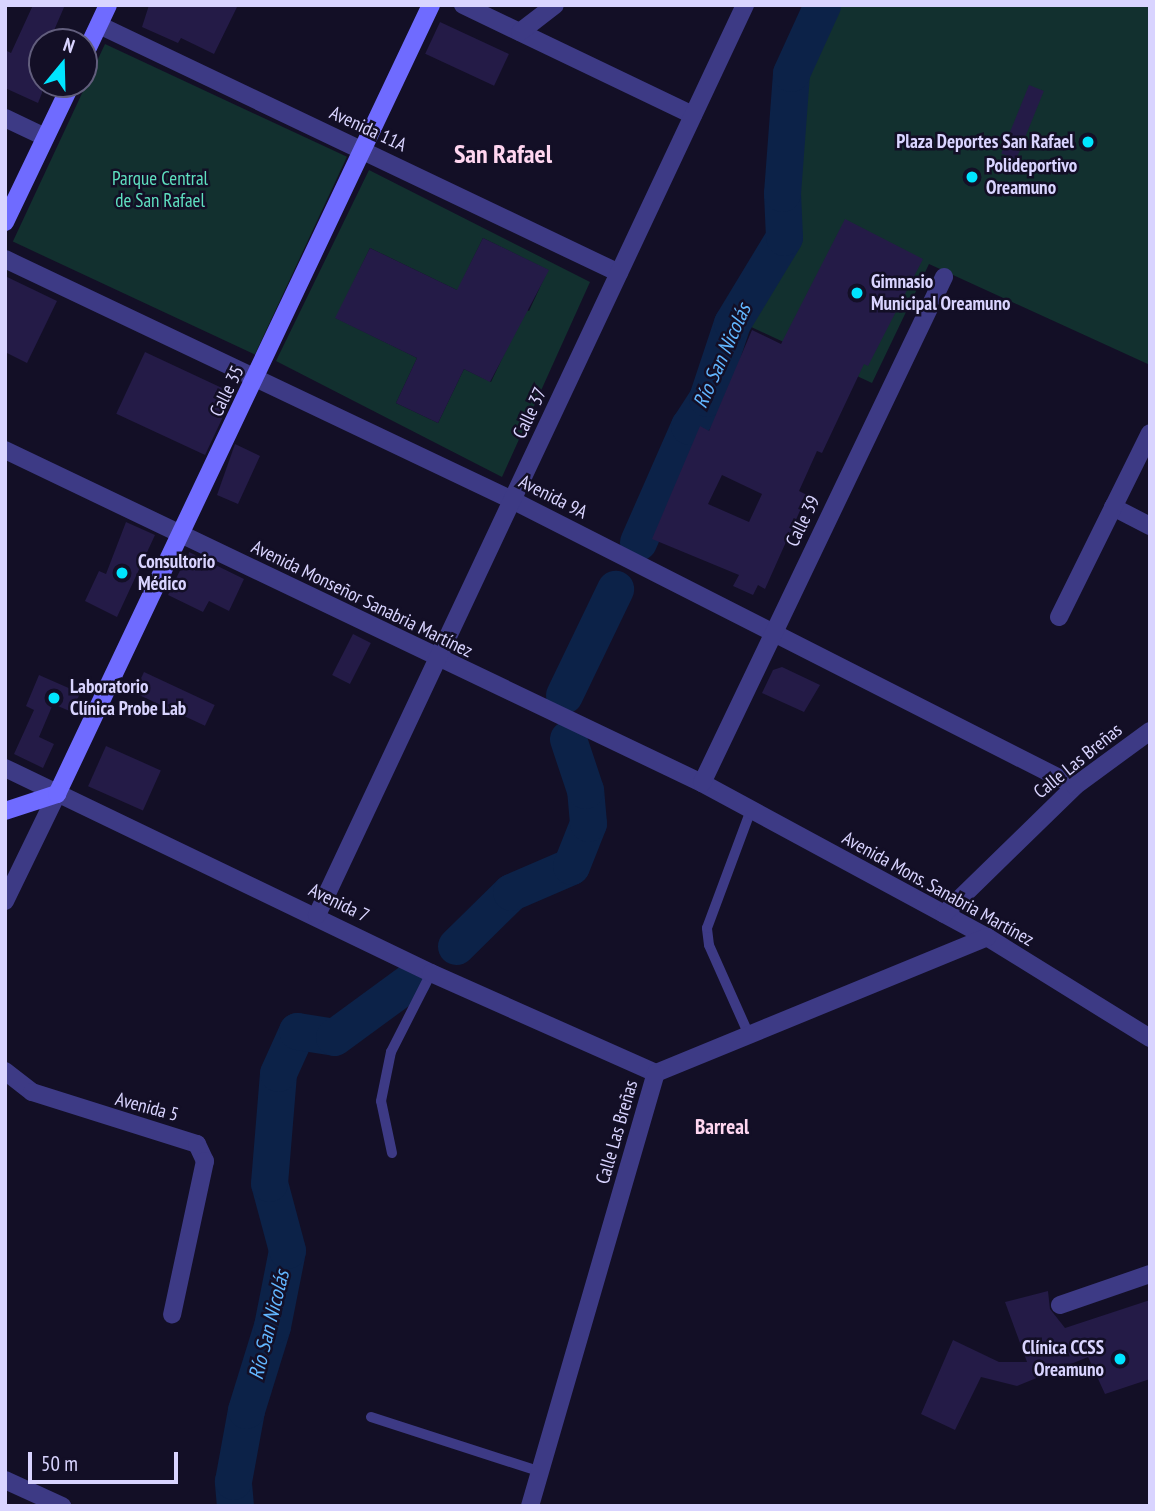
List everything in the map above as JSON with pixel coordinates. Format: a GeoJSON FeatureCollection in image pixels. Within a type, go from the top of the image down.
{"type":"FeatureCollection","features":[{"type":"Feature","properties":{"kind":"main road"},"geometry":{"type":"LineString","coordinates":[[98,28],[108,5]]}},
{"type":"Feature","properties":{"kind":"main road","name":"Calle 35"},"geometry":{"type":"LineString","coordinates":[[57,794],[257,377],[431,5]]}},
{"type":"Feature","properties":{"kind":"main road"},"geometry":{"type":"LineString","coordinates":[[5,222],[64,98]]}},
{"type":"Feature","properties":{"kind":"main road"},"geometry":{"type":"LineString","coordinates":[[5,811],[57,794]]}},
{"type":"Feature","properties":{"kind":"street"},"geometry":{"type":"LineString","coordinates":[[463,5],[693,115]]}},
{"type":"Feature","properties":{"kind":"street"},"geometry":{"type":"LineString","coordinates":[[520,32],[555,5]]}},
{"type":"Feature","properties":{"kind":"street","name":"Calle 37"},"geometry":{"type":"LineString","coordinates":[[317,915],[745,5]]}},
{"type":"Feature","properties":{"kind":"street","name":"Avenida 11A"},"geometry":{"type":"LineString","coordinates":[[99,25],[619,273]]}},
{"type":"Feature","properties":{"kind":"street"},"geometry":{"type":"LineString","coordinates":[[5,117],[45,137]]}},
{"type":"Feature","properties":{"kind":"street","name":"Avenida 9A"},"geometry":{"type":"LineString","coordinates":[[5,259],[512,500],[1075,786]]}},
{"type":"Feature","properties":{"kind":"street","name":"Calle 39"},"geometry":{"type":"LineString","coordinates":[[702,783],[944,277]]}},
{"type":"Feature","properties":{"kind":"street"},"geometry":{"type":"LineString","coordinates":[[1059,617],[1150,433]]}},
{"type":"Feature","properties":{"kind":"street","name":"Avenida Monseñor Sanabria Martínez"},"geometry":{"type":"LineString","coordinates":[[5,450],[702,783]]}},
{"type":"Feature","properties":{"kind":"street"},"geometry":{"type":"LineString","coordinates":[[1113,507],[1150,526]]}},
{"type":"Feature","properties":{"kind":"street","name":"Calle Las Breñas"},"geometry":{"type":"LineString","coordinates":[[944,914],[1075,786],[1150,731]]}},
{"type":"Feature","properties":{"kind":"street","name":"Avenida 7"},"geometry":{"type":"LineString","coordinates":[[5,768],[317,915],[431,973],[656,1073]]}},
{"type":"Feature","properties":{"kind":"street","name":"Avenida Mons. Sanabria Martínez"},"geometry":{"type":"LineString","coordinates":[[702,783],[987,937],[1150,1038]]}},
{"type":"Feature","properties":{"kind":"street"},"geometry":{"type":"LineString","coordinates":[[5,901],[57,794]]}},
{"type":"Feature","properties":{"kind":"street","name":"Calle Las Breñas"},"geometry":{"type":"LineString","coordinates":[[530,1506],[656,1073],[987,937]]}},
{"type":"Feature","properties":{"kind":"street","name":"Avenida 5"},"geometry":{"type":"LineString","coordinates":[[5,1071],[32,1092],[55,1101],[197,1144],[205,1161],[172,1315]]}},
{"type":"Feature","properties":{"kind":"street"},"geometry":{"type":"LineString","coordinates":[[1060,1306],[1150,1274]]}},
{"type":"Feature","properties":{"kind":"street"},"geometry":{"type":"LineString","coordinates":[[5,1480],[60,1505]]}},
{"type":"Feature","properties":{"kind":"lane"},"geometry":{"type":"LineString","coordinates":[[749,1035],[709,945],[708,928],[751,810]]}},
{"type":"Feature","properties":{"kind":"lane"},"geometry":{"type":"LineString","coordinates":[[391,1153],[381,1101],[391,1052],[431,973]]}},
{"type":"Feature","properties":{"kind":"lane"},"geometry":{"type":"LineString","coordinates":[[371,1416],[541,1472]]}},
{"type":"Feature","properties":{"kind":"green space","name":"Polideportivo Oreamuno"},"geometry":{"type":"Polygon","coordinates":[[[839,5],[1150,5],[1150,365],[929,264],[872,383],[749,326],[801,226],[791,154],[803,80],[839,5]]]}},
{"type":"Feature","properties":{"kind":"green space","name":"Parque Central de San Rafael"},"geometry":{"type":"Polygon","coordinates":[[[105,44],[347,157],[255,354],[13,242],[80,98],[98,98],[98,59],[105,44]]]}},
{"type":"Feature","properties":{"kind":"green space"},"geometry":{"type":"Polygon","coordinates":[[[369,170],[590,282],[502,477],[276,361],[369,170]],[[483,238],[462,281],[498,299],[494,308],[370,248],[336,318],[417,358],[396,403],[438,423],[464,369],[491,382],[518,325],[497,314],[505,300],[529,311],[548,270],[483,238]]]}},
{"type":"Feature","properties":{"kind":"building"},"geometry":{"type":"Polygon","coordinates":[[[33,5],[65,5],[55,28],[28,28],[28,98],[40,98],[38,103],[5,88],[5,50],[11,53],[33,5]]]}},
{"type":"Feature","properties":{"kind":"building"},"geometry":{"type":"Polygon","coordinates":[[[149,5],[238,5],[214,54],[181,38],[178,43],[142,27],[149,5]]]}},
{"type":"Feature","properties":{"kind":"building"},"geometry":{"type":"Polygon","coordinates":[[[440,22],[509,54],[494,86],[425,54],[440,22]]]}},
{"type":"Feature","properties":{"kind":"building"},"geometry":{"type":"Polygon","coordinates":[[[1029,85],[1044,91],[1016,160],[1001,154],[1029,85]]]}},
{"type":"Feature","properties":{"kind":"building"},"geometry":{"type":"Polygon","coordinates":[[[845,219],[923,259],[868,366],[864,364],[822,453],[817,451],[799,491],[807,495],[765,589],[758,585],[753,595],[733,586],[739,575],[652,539],[700,426],[709,431],[752,330],[781,344],[845,219]],[[722,475],[708,504],[749,522],[762,494],[722,475]]]}},
{"type":"Feature","properties":{"kind":"building"},"geometry":{"type":"Polygon","coordinates":[[[483,238],[549,270],[490,382],[464,369],[438,423],[396,403],[417,358],[335,318],[370,248],[457,290],[483,238]]]}},
{"type":"Feature","properties":{"kind":"building"},"geometry":{"type":"Polygon","coordinates":[[[5,276],[57,301],[27,363],[5,352],[5,276]]]}},
{"type":"Feature","properties":{"kind":"building"},"geometry":{"type":"Polygon","coordinates":[[[145,352],[234,393],[205,455],[116,414],[145,352]]]}},
{"type":"Feature","properties":{"kind":"building"},"geometry":{"type":"Polygon","coordinates":[[[235,444],[260,456],[238,504],[217,495],[235,444]]]}},
{"type":"Feature","properties":{"kind":"building"},"geometry":{"type":"Polygon","coordinates":[[[126,522],[155,535],[117,617],[85,601],[99,571],[106,574],[126,522]]]}},
{"type":"Feature","properties":{"kind":"building"},"geometry":{"type":"Polygon","coordinates":[[[189,552],[244,579],[229,611],[209,601],[203,612],[168,595],[189,552]]]}},
{"type":"Feature","properties":{"kind":"building"},"geometry":{"type":"Polygon","coordinates":[[[353,634],[371,643],[350,684],[332,675],[353,634]]]}},
{"type":"Feature","properties":{"kind":"building"},"geometry":{"type":"Polygon","coordinates":[[[782,667],[820,685],[804,712],[762,693],[773,670],[782,667]]]}},
{"type":"Feature","properties":{"kind":"building"},"geometry":{"type":"Polygon","coordinates":[[[144,672],[215,705],[205,726],[134,693],[144,672]]]}},
{"type":"Feature","properties":{"kind":"building"},"geometry":{"type":"Polygon","coordinates":[[[39,675],[80,693],[72,712],[53,704],[39,737],[54,744],[43,768],[14,754],[34,710],[26,706],[39,675]]]}},
{"type":"Feature","properties":{"kind":"building"},"geometry":{"type":"Polygon","coordinates":[[[106,746],[161,770],[143,811],[88,786],[106,746]]]}},
{"type":"Feature","properties":{"kind":"building","name":"Clínica CCSS Oreamuno"},"geometry":{"type":"Polygon","coordinates":[[[1048,1291],[1050,1309],[1065,1328],[1150,1300],[1150,1379],[1105,1394],[1088,1357],[1017,1386],[981,1377],[955,1430],[921,1414],[953,1340],[999,1362],[1027,1362],[1005,1302],[1048,1291]]]}},
{"type":"Feature","properties":{"kind":"waterway","name":"Río San Nicolás"},"geometry":{"type":"LineString","coordinates":[[638,542],[689,426],[707,398],[732,323],[784,237],[782,193],[791,73],[822,5]]}},
{"type":"Feature","properties":{"kind":"waterway","name":"Río San Nicolás"},"geometry":{"type":"LineString","coordinates":[[564,695],[615,589]]}},
{"type":"Feature","properties":{"kind":"waterway","name":"Río San Nicolás"},"geometry":{"type":"LineString","coordinates":[[456,946],[511,892],[571,866],[588,823],[585,790],[568,739]]}},
{"type":"Feature","properties":{"kind":"waterway","name":"Río San Nicolás"},"geometry":{"type":"LineString","coordinates":[[235,1506],[233,1481],[246,1410],[272,1326],[287,1250],[269,1183],[278,1073],[297,1031],[334,1037],[412,980]]}},
{"type":"Feature","properties":{"kind":"place","name":"Plaza Deportes San Rafael"},"geometry":{"type":"Point","coordinates":[1088,142]}},
{"type":"Feature","properties":{"kind":"place","name":"Polideportivo Oreamuno"},"geometry":{"type":"Point","coordinates":[972,177]}},
{"type":"Feature","properties":{"kind":"place","name":"Gimnasio Municipal Oreamuno"},"geometry":{"type":"Point","coordinates":[857,293]}},
{"type":"Feature","properties":{"kind":"place","name":"Consultorio Médico"},"geometry":{"type":"Point","coordinates":[122,573]}},
{"type":"Feature","properties":{"kind":"place","name":"Laboratorio Clínica Probe Lab"},"geometry":{"type":"Point","coordinates":[54,698]}},
{"type":"Feature","properties":{"kind":"place","name":"Clínica CCSS Oreamuno"},"geometry":{"type":"Point","coordinates":[1120,1359]}},
{"type":"Feature","properties":{"kind":"district","name":"San Rafael"},"geometry":{"type":"Point","coordinates":[503,154]}},
{"type":"Feature","properties":{"kind":"district","name":"Barreal"},"geometry":{"type":"Point","coordinates":[722,1127]}}]}
